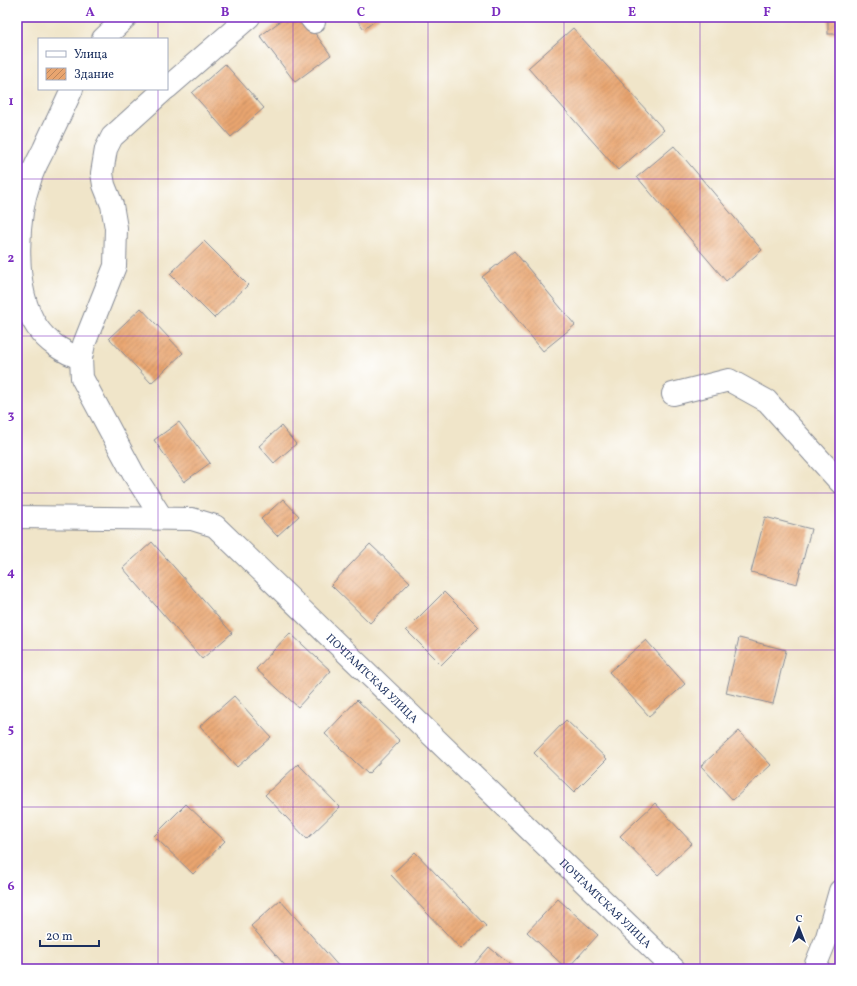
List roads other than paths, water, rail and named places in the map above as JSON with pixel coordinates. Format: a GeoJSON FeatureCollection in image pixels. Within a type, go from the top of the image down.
{"type":"FeatureCollection","features":[{"type":"Feature","properties":{"kind":"street"},"geometry":{"type":"LineString","coordinates":[[104,38],[126,17]]}},
{"type":"Feature","properties":{"kind":"street"},"geometry":{"type":"LineString","coordinates":[[168,86],[249,17]]}},
{"type":"Feature","properties":{"kind":"street"},"geometry":{"type":"LineString","coordinates":[[72,90],[30,179],[23,205],[20,231],[20,262],[22,289],[27,307],[37,327],[50,342],[72,355],[81,358]]}},
{"type":"Feature","properties":{"kind":"street"},"geometry":{"type":"LineString","coordinates":[[162,518],[134,473],[82,378],[81,358],[84,344],[115,266],[116,228],[112,205],[104,185],[102,174],[106,150],[112,137],[164,90]]}},
{"type":"Feature","properties":{"kind":"street"},"geometry":{"type":"LineString","coordinates":[[673,394],[729,380],[767,400],[840,482]]}},
{"type":"Feature","properties":{"kind":"street","name":"ПОЧТАМТСКАЯ УЛИЦА"},"geometry":{"type":"LineString","coordinates":[[17,517],[192,519],[215,526],[674,969]]}},
{"type":"Feature","properties":{"kind":"street"},"geometry":{"type":"LineString","coordinates":[[814,969],[834,942],[840,891]]}}]}
